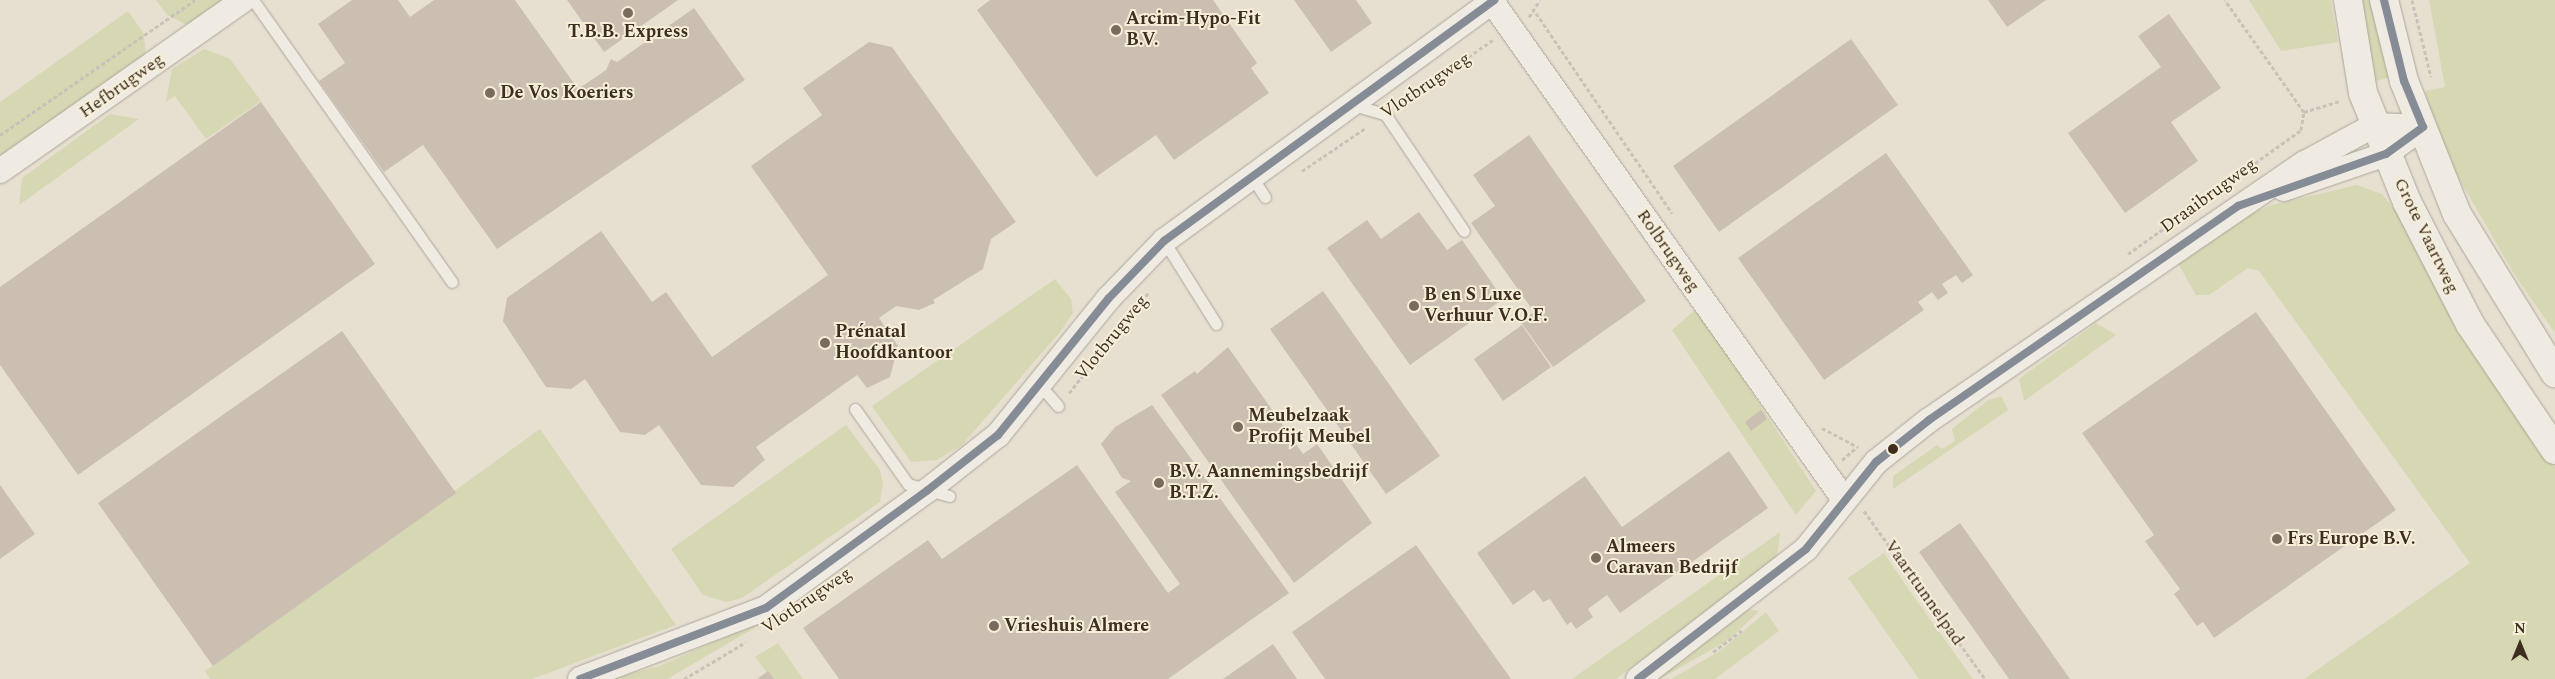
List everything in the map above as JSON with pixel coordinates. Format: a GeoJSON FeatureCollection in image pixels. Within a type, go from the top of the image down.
{"type":"FeatureCollection","features":[{"type":"Feature","properties":{"kind":"main road","name":"Grote Vaartweg"},"geometry":{"type":"LineString","coordinates":[[2348,0],[2358,68],[2386,154],[2470,324],[2555,450]]}},
{"type":"Feature","properties":{"kind":"main road"},"geometry":{"type":"LineString","coordinates":[[2384,0],[2404,81],[2475,249],[2555,373]]}},
{"type":"Feature","properties":{"kind":"street","name":"Hefbrugweg"},"geometry":{"type":"LineString","coordinates":[[0,171],[243,0]]}},
{"type":"Feature","properties":{"kind":"street","name":"Rolbrugweg"},"geometry":{"type":"LineString","coordinates":[[1494,2],[1829,479],[1852,503]]}},
{"type":"Feature","properties":{"kind":"street","name":"Vlotbrugweg"},"geometry":{"type":"LineString","coordinates":[[580,679],[766,608],[939,493],[998,435],[1108,299],[1164,241],[1353,106],[1494,2]]}},
{"type":"Feature","properties":{"kind":"street"},"geometry":{"type":"LineString","coordinates":[[2375,125],[2423,127]]}},
{"type":"Feature","properties":{"kind":"street","name":"Draaibrugweg"},"geometry":{"type":"LineString","coordinates":[[1638,679],[1806,549],[1852,503],[1876,462],[1929,420],[2238,206],[2375,125]]}},
{"type":"Feature","properties":{"kind":"street","name":"Draaibrugweg"},"geometry":{"type":"LineString","coordinates":[[2238,206],[2386,154],[2423,127]]}},
{"type":"Feature","properties":{"kind":"lane"},"geometry":{"type":"LineString","coordinates":[[253,0],[452,282]]}},
{"type":"Feature","properties":{"kind":"lane"},"geometry":{"type":"LineString","coordinates":[[1353,106],[1385,114],[1464,231]]}},
{"type":"Feature","properties":{"kind":"lane"},"geometry":{"type":"LineString","coordinates":[[1252,177],[1265,197]]}},
{"type":"Feature","properties":{"kind":"lane"},"geometry":{"type":"LineString","coordinates":[[1164,241],[1216,324]]}},
{"type":"Feature","properties":{"kind":"lane"},"geometry":{"type":"LineString","coordinates":[[1038,384],[1058,406]]}},
{"type":"Feature","properties":{"kind":"lane"},"geometry":{"type":"LineString","coordinates":[[855,409],[908,484],[939,493]]}},
{"type":"Feature","properties":{"kind":"path","name":"Hefbrugweg"},"geometry":{"type":"LineString","coordinates":[[0,135],[195,0]]}},
{"type":"Feature","properties":{"kind":"path","name":"Vlotbrugweg"},"geometry":{"type":"LineString","coordinates":[[1296,176],[1511,28],[1536,13],[1540,0]]}},
{"type":"Feature","properties":{"kind":"path","name":"Draaibrugweg"},"geometry":{"type":"LineString","coordinates":[[2123,257],[2301,130],[2304,112],[2225,0]]}},
{"type":"Feature","properties":{"kind":"path","name":"Vlotbrugweg"},"geometry":{"type":"LineString","coordinates":[[1058,406],[1151,290]]}},
{"type":"Feature","properties":{"kind":"path"},"geometry":{"type":"LineString","coordinates":[[1829,479],[1845,456],[1867,441]]}},
{"type":"Feature","properties":{"kind":"path","name":"Vaarttunnelpad"},"geometry":{"type":"LineString","coordinates":[[1852,503],[1985,679]]}},
{"type":"Feature","properties":{"kind":"path","name":"Vlotbrugweg"},"geometry":{"type":"LineString","coordinates":[[684,679],[755,636]]}},
{"type":"Feature","properties":{"kind":"green space"},"geometry":{"type":"Polygon","coordinates":[[[156,0],[223,0],[187,25],[167,15],[156,0]]]}},
{"type":"Feature","properties":{"kind":"green space"},"geometry":{"type":"Polygon","coordinates":[[[2249,0],[2331,0],[2338,42],[2281,51],[2249,0]]]}},
{"type":"Feature","properties":{"kind":"green space"},"geometry":{"type":"Polygon","coordinates":[[[2352,0],[2370,0],[2390,77],[2369,83],[2352,0]]]}},
{"type":"Feature","properties":{"kind":"green space"},"geometry":{"type":"Polygon","coordinates":[[[2429,0],[2555,0],[2555,333],[2516,277],[2440,146],[2425,91],[2445,87],[2429,0]]]}},
{"type":"Feature","properties":{"kind":"green space"},"geometry":{"type":"Polygon","coordinates":[[[128,11],[144,34],[146,56],[0,159],[0,102],[128,11]]]}},
{"type":"Feature","properties":{"kind":"green space"},"geometry":{"type":"Polygon","coordinates":[[[204,49],[230,59],[261,101],[206,139],[175,96],[166,102],[172,69],[204,49]]]}},
{"type":"Feature","properties":{"kind":"green space"},"geometry":{"type":"Polygon","coordinates":[[[110,114],[139,119],[19,205],[22,178],[110,114]]]}},
{"type":"Feature","properties":{"kind":"green space"},"geometry":{"type":"Polygon","coordinates":[[[2357,185],[2382,194],[2399,215],[2461,337],[2555,468],[2555,679],[2304,679],[2470,563],[2259,271],[2248,268],[2209,295],[2196,295],[2176,260],[2239,219],[2272,205],[2357,185]]]}},
{"type":"Feature","properties":{"kind":"green space"},"geometry":{"type":"Polygon","coordinates":[[[1055,279],[1071,299],[1073,313],[1060,332],[962,445],[937,460],[911,462],[872,406],[1055,279]]]}},
{"type":"Feature","properties":{"kind":"green space"},"geometry":{"type":"Polygon","coordinates":[[[1697,308],[1816,491],[1796,515],[1672,330],[1697,308]]]}},
{"type":"Feature","properties":{"kind":"green space"},"geometry":{"type":"Polygon","coordinates":[[[2096,323],[2116,335],[2024,401],[2019,379],[2096,323]]]}},
{"type":"Feature","properties":{"kind":"green space"},"geometry":{"type":"Polygon","coordinates":[[[2001,396],[2008,410],[1893,489],[1893,476],[1937,445],[1942,449],[1955,441],[1952,429],[1988,400],[2001,396]]]}},
{"type":"Feature","properties":{"kind":"green space"},"geometry":{"type":"Polygon","coordinates":[[[846,425],[880,470],[883,483],[880,502],[742,598],[726,602],[703,595],[671,549],[846,425]]]}},
{"type":"Feature","properties":{"kind":"green space"},"geometry":{"type":"Polygon","coordinates":[[[540,429],[676,625],[532,679],[210,679],[205,671],[540,429]]]}},
{"type":"Feature","properties":{"kind":"green space"},"geometry":{"type":"Polygon","coordinates":[[[1780,532],[1777,558],[1616,679],[1572,679],[1780,532]]]}},
{"type":"Feature","properties":{"kind":"green space"},"geometry":{"type":"Polygon","coordinates":[[[1884,553],[1973,679],[1919,679],[1848,578],[1884,553]]]}},
{"type":"Feature","properties":{"kind":"green space"},"geometry":{"type":"Polygon","coordinates":[[[1742,608],[1759,611],[1730,639],[1660,679],[1643,679],[1742,608]]]}},
{"type":"Feature","properties":{"kind":"green space"},"geometry":{"type":"Polygon","coordinates":[[[782,612],[667,679],[610,679],[659,666],[782,612]]]}},
{"type":"Feature","properties":{"kind":"green space"},"geometry":{"type":"Polygon","coordinates":[[[1766,612],[1779,631],[1715,679],[1671,679],[1720,651],[1766,612]]]}},
{"type":"Feature","properties":{"kind":"green space"},"geometry":{"type":"Polygon","coordinates":[[[778,643],[803,679],[772,679],[755,657],[778,643]]]}},
{"type":"Feature","properties":{"kind":"building"},"geometry":{"type":"Polygon","coordinates":[[[352,0],[398,0],[410,17],[434,0],[515,0],[578,89],[606,70],[611,59],[617,62],[694,8],[745,80],[497,249],[423,145],[384,172],[319,81],[345,63],[318,24],[352,0]]]}},
{"type":"Feature","properties":{"kind":"building"},"geometry":{"type":"Polygon","coordinates":[[[567,0],[678,0],[604,52],[567,0]]]}},
{"type":"Feature","properties":{"kind":"building"},"geometry":{"type":"Polygon","coordinates":[[[990,0],[1213,0],[1257,63],[1251,68],[1269,93],[1174,160],[1156,135],[1096,177],[977,10],[990,0]]]}},
{"type":"Feature","properties":{"kind":"building"},"geometry":{"type":"Polygon","coordinates":[[[1294,0],[1356,0],[1372,23],[1331,52],[1294,0]]]}},
{"type":"Feature","properties":{"kind":"building"},"geometry":{"type":"Polygon","coordinates":[[[1988,0],[2046,0],[2007,27],[1988,0]]]}},
{"type":"Feature","properties":{"kind":"building"},"geometry":{"type":"Polygon","coordinates":[[[2169,14],[2221,88],[2171,122],[2198,161],[2125,213],[2068,133],[2161,67],[2138,36],[2169,14]]]}},
{"type":"Feature","properties":{"kind":"building"},"geometry":{"type":"Polygon","coordinates":[[[1851,39],[1898,105],[1719,232],[1673,166],[1851,39]]]}},
{"type":"Feature","properties":{"kind":"building"},"geometry":{"type":"Polygon","coordinates":[[[869,42],[892,47],[1016,222],[991,239],[983,269],[933,300],[935,303],[919,310],[896,306],[879,318],[898,346],[890,377],[867,388],[857,375],[756,447],[765,460],[733,487],[701,485],[659,425],[645,435],[620,432],[585,379],[571,389],[546,387],[503,321],[507,298],[601,231],[652,302],[666,292],[712,357],[828,275],[751,166],[822,115],[803,88],[869,42]]]}},
{"type":"Feature","properties":{"kind":"building"},"geometry":{"type":"Polygon","coordinates":[[[261,102],[375,264],[78,475],[0,365],[0,287],[261,102]]]}},
{"type":"Feature","properties":{"kind":"building"},"geometry":{"type":"Polygon","coordinates":[[[1529,135],[1646,301],[1553,367],[1520,321],[1534,312],[1471,223],[1495,206],[1473,175],[1529,135]]]}},
{"type":"Feature","properties":{"kind":"building"},"geometry":{"type":"Polygon","coordinates":[[[1886,153],[1973,275],[1962,283],[1956,275],[1942,284],[1948,293],[1938,300],[1932,292],[1918,302],[1924,310],[1824,380],[1738,258],[1886,153]]]}},
{"type":"Feature","properties":{"kind":"building"},"geometry":{"type":"Polygon","coordinates":[[[1419,212],[1447,250],[1462,240],[1503,299],[1410,365],[1327,248],[1367,220],[1381,239],[1419,212]]]}},
{"type":"Feature","properties":{"kind":"building"},"geometry":{"type":"Polygon","coordinates":[[[1323,291],[1440,456],[1386,494],[1270,329],[1323,291]]]}},
{"type":"Feature","properties":{"kind":"building"},"geometry":{"type":"Polygon","coordinates":[[[2256,312],[2396,510],[2214,638],[2203,622],[2197,626],[2174,594],[2180,589],[2145,541],[2154,535],[2082,433],[2256,312]]]}},
{"type":"Feature","properties":{"kind":"building"},"geometry":{"type":"Polygon","coordinates":[[[1522,325],[1551,367],[1503,401],[1474,359],[1522,325]]]}},
{"type":"Feature","properties":{"kind":"building"},"geometry":{"type":"Polygon","coordinates":[[[342,331],[456,493],[213,666],[98,503],[342,331]]]}},
{"type":"Feature","properties":{"kind":"building"},"geometry":{"type":"Polygon","coordinates":[[[1228,347],[1303,454],[1317,444],[1372,523],[1294,583],[1161,395],[1195,371],[1197,374],[1228,347]]]}},
{"type":"Feature","properties":{"kind":"building"},"geometry":{"type":"Polygon","coordinates":[[[1152,405],[1289,593],[1168,679],[839,679],[803,628],[928,540],[942,559],[1077,465],[1168,593],[1180,584],[1115,492],[1131,481],[1122,478],[1101,444],[1115,427],[1152,405]]]}},
{"type":"Feature","properties":{"kind":"building"},"geometry":{"type":"Polygon","coordinates":[[[1761,410],[1767,419],[1751,431],[1745,422],[1761,410]]]}},
{"type":"Feature","properties":{"kind":"building"},"geometry":{"type":"Polygon","coordinates":[[[1729,451],[1768,508],[1620,613],[1607,595],[1588,609],[1593,617],[1576,629],[1571,622],[1567,625],[1550,599],[1543,602],[1534,590],[1513,605],[1477,553],[1585,476],[1622,527],[1729,451]]]}},
{"type":"Feature","properties":{"kind":"building"},"geometry":{"type":"Polygon","coordinates":[[[0,485],[35,534],[0,559],[0,485]]]}},
{"type":"Feature","properties":{"kind":"building"},"geometry":{"type":"Polygon","coordinates":[[[1960,523],[2070,679],[2009,679],[1919,552],[1960,523]]]}},
{"type":"Feature","properties":{"kind":"building"},"geometry":{"type":"Polygon","coordinates":[[[1416,545],[1511,679],[1325,679],[1292,632],[1416,545]]]}},
{"type":"Feature","properties":{"kind":"building"},"geometry":{"type":"Polygon","coordinates":[[[1273,644],[1297,679],[1223,679],[1273,644]]]}},
{"type":"Feature","properties":{"kind":"building"},"geometry":{"type":"Polygon","coordinates":[[[768,671],[774,679],[757,679],[768,671]]]}},
{"type":"Feature","properties":{"kind":"transit line"},"geometry":{"type":"LineString","coordinates":[[580,679],[766,608],[928,490],[998,435],[1108,299],[1164,241],[1495,0]]}},
{"type":"Feature","properties":{"kind":"transit line"},"geometry":{"type":"LineString","coordinates":[[1638,679],[1806,549],[1876,462],[1929,420],[2238,206],[2386,154],[2423,127],[2404,81],[2384,0]]}},
{"type":"Feature","properties":{"kind":"place","name":"T.B.B. Express"},"geometry":{"type":"Point","coordinates":[628,13]}},
{"type":"Feature","properties":{"kind":"place","name":"Arcim-Hypo-Fit B.V."},"geometry":{"type":"Point","coordinates":[1116,30]}},
{"type":"Feature","properties":{"kind":"place","name":"De Vos Koeriers"},"geometry":{"type":"Point","coordinates":[490,93]}},
{"type":"Feature","properties":{"kind":"place","name":"B en S Luxe Verhuur V.O.F."},"geometry":{"type":"Point","coordinates":[1414,306]}},
{"type":"Feature","properties":{"kind":"place","name":"Prénatal Hoofdkantoor"},"geometry":{"type":"Point","coordinates":[825,343]}},
{"type":"Feature","properties":{"kind":"place","name":"Meubelzaak Profijt Meubel"},"geometry":{"type":"Point","coordinates":[1238,427]}},
{"type":"Feature","properties":{"kind":"place","name":"B.V. Aannemingsbedrijf B.T.Z."},"geometry":{"type":"Point","coordinates":[1159,483]}},
{"type":"Feature","properties":{"kind":"place","name":"Frs Europe B.V."},"geometry":{"type":"Point","coordinates":[2277,539]}},
{"type":"Feature","properties":{"kind":"place","name":"Almeers Caravan Bedrijf"},"geometry":{"type":"Point","coordinates":[1596,558]}},
{"type":"Feature","properties":{"kind":"place","name":"Vrieshuis Almere"},"geometry":{"type":"Point","coordinates":[994,626]}}]}
